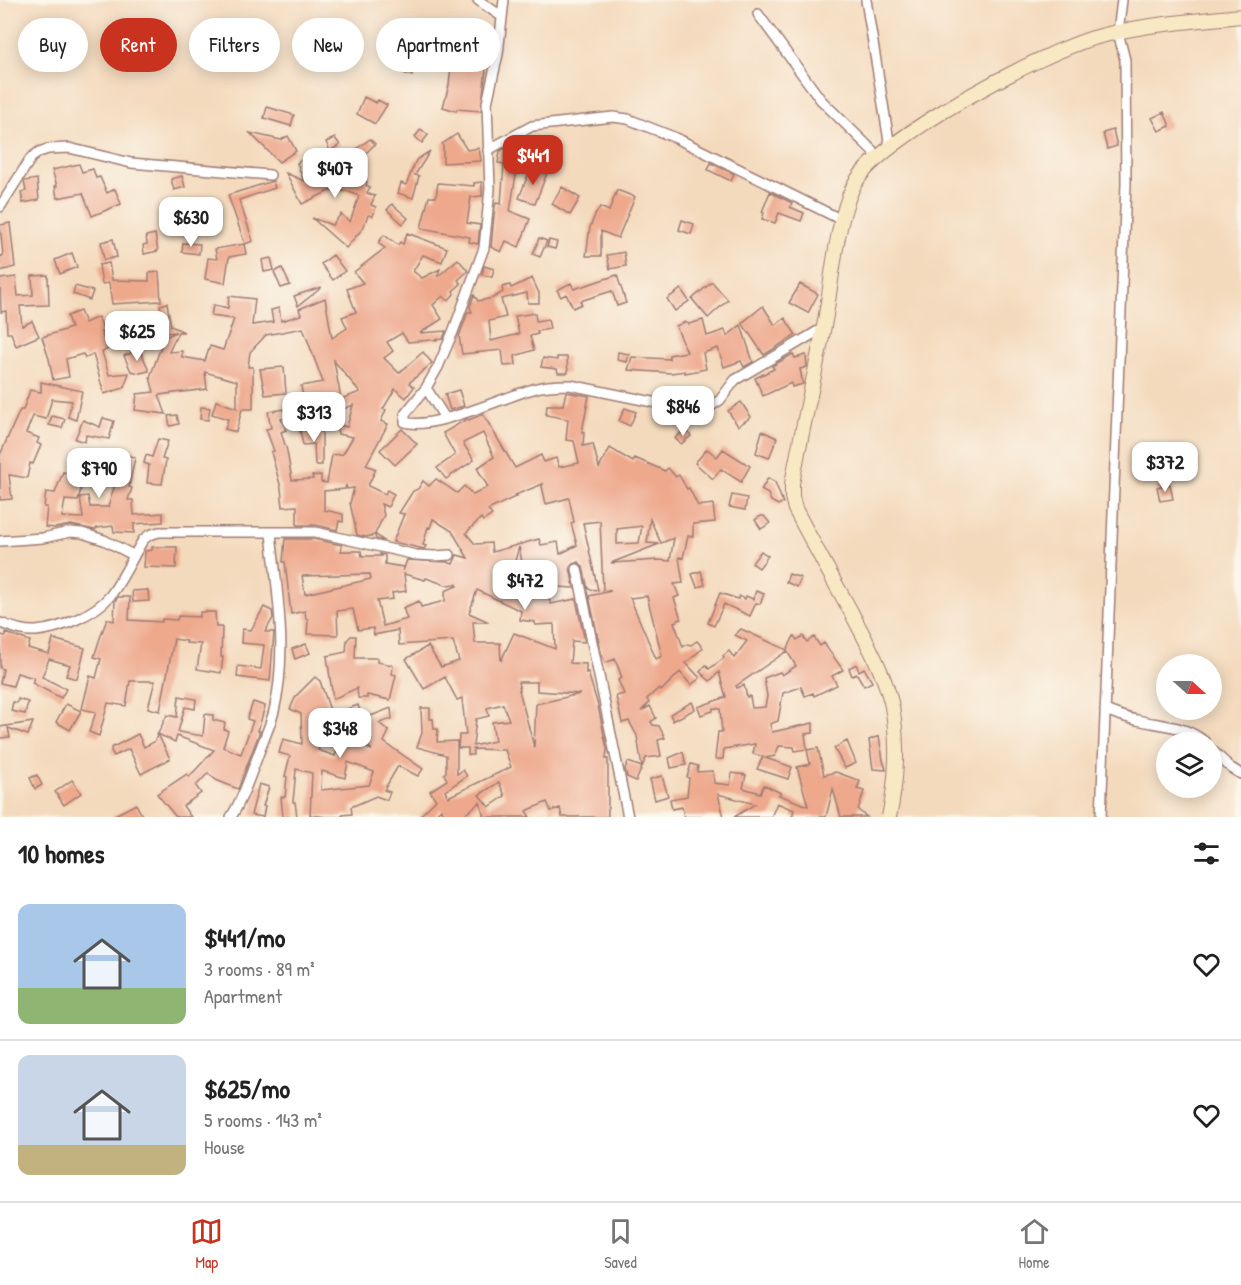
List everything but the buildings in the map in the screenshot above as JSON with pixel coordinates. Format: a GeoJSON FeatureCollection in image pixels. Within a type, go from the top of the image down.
{"type":"FeatureCollection","features":[{"type":"Feature","properties":{"kind":"street"},"geometry":{"type":"LineString","coordinates":[[478,0],[501,16]]}},
{"type":"Feature","properties":{"kind":"street"},"geometry":{"type":"LineString","coordinates":[[504,0],[498,54],[488,93],[490,189],[484,248],[453,332],[426,388],[405,414],[405,422],[425,423],[536,388],[555,385],[570,385],[677,407],[711,406],[720,400],[735,380],[823,328]]}},
{"type":"Feature","properties":{"kind":"street"},"geometry":{"type":"LineString","coordinates":[[866,0],[890,147]]}},
{"type":"Feature","properties":{"kind":"street"},"geometry":{"type":"LineString","coordinates":[[1101,817],[1126,184],[1125,60],[1118,32],[1122,0]]}},
{"type":"Feature","properties":{"kind":"street"},"geometry":{"type":"LineString","coordinates":[[758,14],[821,100],[878,156]]}},
{"type":"Feature","properties":{"kind":"street"},"geometry":{"type":"LineString","coordinates":[[889,817],[895,764],[894,721],[886,687],[868,644],[795,509],[792,497],[793,477],[842,220],[853,185],[878,156],[947,110],[1040,60],[1082,41],[1145,27],[1241,16]]}},
{"type":"Feature","properties":{"kind":"street"},"geometry":{"type":"LineString","coordinates":[[488,150],[532,126],[613,117],[628,119],[676,138],[842,220]]}},
{"type":"Feature","properties":{"kind":"street"},"geometry":{"type":"LineString","coordinates":[[0,207],[31,158],[48,149],[69,148],[131,163],[270,175]]}},
{"type":"Feature","properties":{"kind":"street"},"geometry":{"type":"LineString","coordinates":[[426,388],[445,418]]}},
{"type":"Feature","properties":{"kind":"street"},"geometry":{"type":"LineString","coordinates":[[0,541],[76,532],[104,540],[134,555]]}},
{"type":"Feature","properties":{"kind":"street"},"geometry":{"type":"LineString","coordinates":[[0,623],[19,630],[35,631],[48,629],[90,613],[110,595],[143,540],[159,532],[315,532],[416,555],[450,555]]}},
{"type":"Feature","properties":{"kind":"street"},"geometry":{"type":"LineString","coordinates":[[231,817],[238,807],[274,711],[279,674],[281,629],[271,533]]}},
{"type":"Feature","properties":{"kind":"street"},"geometry":{"type":"LineString","coordinates":[[577,569],[628,817]]}},
{"type":"Feature","properties":{"kind":"street"},"geometry":{"type":"LineString","coordinates":[[1105,710],[1136,720],[1190,732]]}},
{"type":"Feature","properties":{"kind":"street"},"geometry":{"type":"LineString","coordinates":[[1222,759],[1241,774]]}}]}
